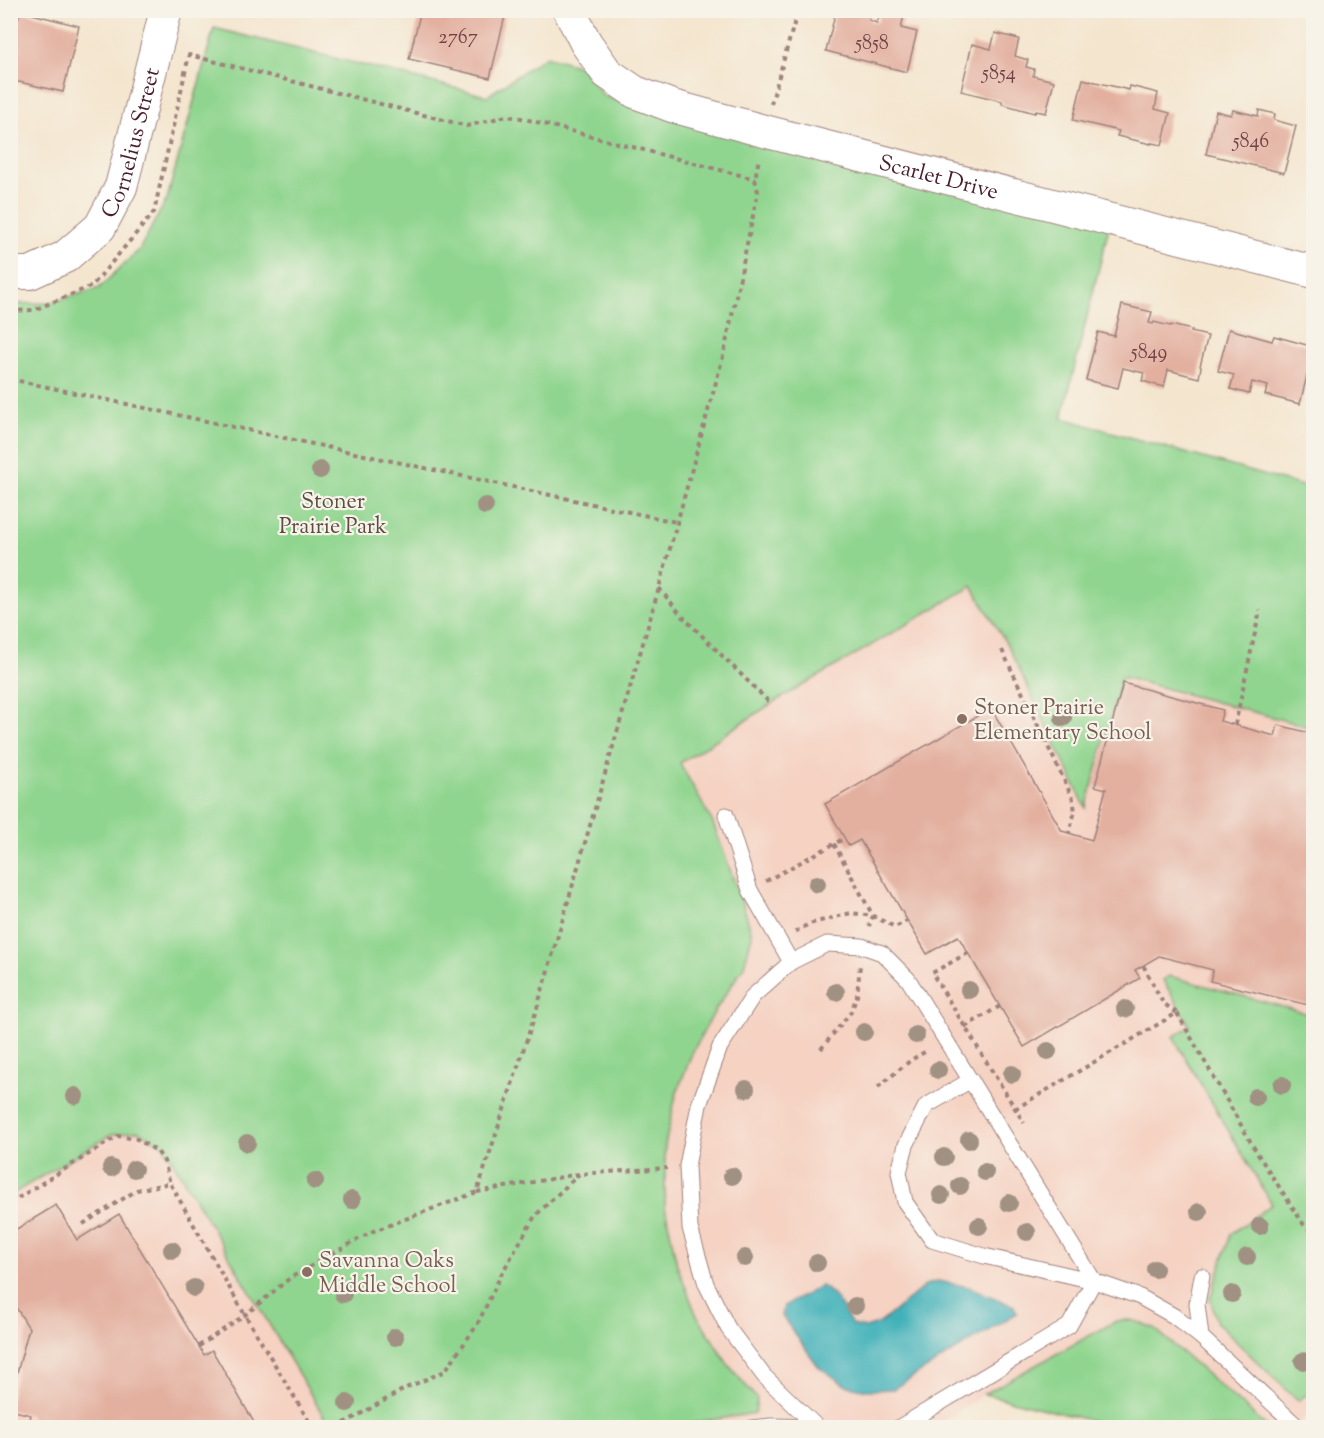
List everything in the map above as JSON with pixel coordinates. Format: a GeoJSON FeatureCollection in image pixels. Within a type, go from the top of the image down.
{"type":"FeatureCollection","features":[{"type":"Feature","properties":{"kind":"street","name":"Cornelius Street"},"geometry":{"type":"LineString","coordinates":[[10,273],[30,273],[65,257],[100,227],[121,187],[166,10]]}},
{"type":"Feature","properties":{"kind":"street","name":"Scarlet Drive"},"geometry":{"type":"LineString","coordinates":[[569,10],[586,43],[607,73],[635,92],[672,106],[1314,272]]}},
{"type":"Feature","properties":{"kind":"lane"},"geometry":{"type":"LineString","coordinates":[[726,815],[750,890],[791,962]]}},
{"type":"Feature","properties":{"kind":"lane"},"geometry":{"type":"LineString","coordinates":[[817,1427],[764,1376],[728,1328],[706,1284],[690,1227],[687,1166],[699,1105],[720,1047],[753,996],[791,962],[827,944],[862,946],[882,953],[908,979],[1094,1281]]}},
{"type":"Feature","properties":{"kind":"lane"},"geometry":{"type":"LineString","coordinates":[[970,1080],[926,1106],[906,1145],[899,1172],[905,1202],[932,1240],[984,1256],[1094,1281],[1140,1297],[1174,1316],[1201,1337],[1299,1428]]}},
{"type":"Feature","properties":{"kind":"lane"},"geometry":{"type":"LineString","coordinates":[[1201,1337],[1197,1304],[1202,1276]]}},
{"type":"Feature","properties":{"kind":"lane"},"geometry":{"type":"LineString","coordinates":[[898,1428],[1069,1326],[1094,1281]]}},
{"type":"Feature","properties":{"kind":"lane"},"geometry":{"type":"LineString","coordinates":[[752,1428],[817,1427]]}},
{"type":"Feature","properties":{"kind":"path"},"geometry":{"type":"LineString","coordinates":[[477,1192],[537,1008],[659,588],[724,353],[758,192],[755,179],[764,131],[798,10]]}},
{"type":"Feature","properties":{"kind":"path"},"geometry":{"type":"LineString","coordinates":[[189,55],[467,126],[506,116],[521,118],[755,179]]}},
{"type":"Feature","properties":{"kind":"path"},"geometry":{"type":"LineString","coordinates":[[10,379],[676,522]]}},
{"type":"Feature","properties":{"kind":"path"},"geometry":{"type":"LineString","coordinates":[[659,588],[683,617],[771,704]]}},
{"type":"Feature","properties":{"kind":"path"},"geometry":{"type":"LineString","coordinates":[[1234,725],[1260,610]]}},
{"type":"Feature","properties":{"kind":"path"},"geometry":{"type":"LineString","coordinates":[[1002,650],[1073,799],[1075,811],[1069,833]]}},
{"type":"Feature","properties":{"kind":"path"},"geometry":{"type":"LineString","coordinates":[[750,890],[845,838]]}},
{"type":"Feature","properties":{"kind":"path"},"geometry":{"type":"LineString","coordinates":[[779,942],[809,924],[851,914],[873,916],[895,927],[907,921]]}},
{"type":"Feature","properties":{"kind":"path"},"geometry":{"type":"LineString","coordinates":[[968,953],[932,973],[1027,1128]]}},
{"type":"Feature","properties":{"kind":"path"},"geometry":{"type":"LineString","coordinates":[[1143,965],[1163,1003],[1177,1013],[1257,1153],[1304,1225],[1314,1233]]}},
{"type":"Feature","properties":{"kind":"path"},"geometry":{"type":"LineString","coordinates":[[996,1120],[1177,1013]]}},
{"type":"Feature","properties":{"kind":"path"},"geometry":{"type":"LineString","coordinates":[[10,1203],[118,1136],[137,1139],[157,1151],[164,1161],[170,1183],[313,1428]]}},
{"type":"Feature","properties":{"kind":"path"},"geometry":{"type":"LineString","coordinates":[[199,1346],[245,1315],[290,1278],[371,1232],[477,1192],[579,1174],[671,1168]]}},
{"type":"Feature","properties":{"kind":"path"},"geometry":{"type":"LineString","coordinates":[[336,1428],[406,1388],[445,1371],[477,1325],[502,1273],[535,1216],[579,1174]]}},
{"type":"Feature","properties":{"kind":"path"},"geometry":{"type":"LineString","coordinates":[[83,1224],[137,1190],[170,1183]]}},
{"type":"Feature","properties":{"kind":"shaded area"},"geometry":{"type":"Polygon","coordinates":[[[720,331],[1313,489],[1314,1407],[1296,1427],[1117,1427],[984,1394],[934,1428],[11,1428],[11,822],[720,331]]]}},
{"type":"Feature","properties":{"kind":"green space","name":"Stoner Prairie Park"},"geometry":{"type":"Polygon","coordinates":[[[214,28],[487,96],[546,56],[580,66],[604,96],[651,112],[1111,219],[1062,418],[1313,489],[1313,728],[1122,677],[1086,808],[1008,646],[972,586],[771,704],[680,763],[713,823],[752,935],[744,966],[716,1009],[692,1053],[676,1095],[665,1145],[665,1207],[677,1265],[696,1314],[727,1363],[757,1399],[755,1413],[661,1428],[330,1427],[163,1145],[138,1131],[110,1135],[11,1195],[11,304],[49,303],[99,288],[139,250],[167,199],[214,28]]]}},
{"type":"Feature","properties":{"kind":"green space"},"geometry":{"type":"Polygon","coordinates":[[[1169,976],[1313,1015],[1314,1389],[1298,1401],[1217,1323],[1210,1298],[1231,1234],[1272,1204],[1173,1037],[1190,1026],[1163,980],[1169,976]]]}},
{"type":"Feature","properties":{"kind":"green space"},"geometry":{"type":"Polygon","coordinates":[[[1131,1320],[1154,1328],[1267,1427],[1117,1427],[984,1394],[1116,1321],[1131,1320]]]}},
{"type":"Feature","properties":{"kind":"water"},"geometry":{"type":"Polygon","coordinates":[[[938,1281],[969,1287],[1014,1306],[1017,1313],[893,1389],[867,1390],[845,1385],[818,1366],[782,1316],[784,1306],[821,1286],[835,1298],[852,1325],[866,1328],[880,1323],[926,1285],[938,1281]]]}},
{"type":"Feature","properties":{"kind":"building"},"geometry":{"type":"Polygon","coordinates":[[[421,10],[498,10],[506,12],[490,78],[409,59],[421,10]]]}},
{"type":"Feature","properties":{"kind":"building"},"geometry":{"type":"Polygon","coordinates":[[[836,10],[871,12],[869,20],[877,23],[881,10],[905,11],[901,28],[917,32],[907,72],[826,51],[836,10]]]}},
{"type":"Feature","properties":{"kind":"building"},"geometry":{"type":"Polygon","coordinates":[[[20,11],[79,26],[63,92],[10,80],[10,50],[20,11]]]}},
{"type":"Feature","properties":{"kind":"building"},"geometry":{"type":"Polygon","coordinates":[[[995,33],[1019,39],[1015,56],[1028,60],[1026,67],[1034,69],[1033,76],[1054,81],[1046,113],[1036,111],[1035,113],[1002,104],[1002,101],[961,91],[972,44],[991,49],[995,33]]]}},
{"type":"Feature","properties":{"kind":"building"},"geometry":{"type":"Polygon","coordinates":[[[1083,79],[1129,90],[1130,86],[1158,93],[1155,109],[1170,113],[1162,145],[1117,136],[1119,131],[1073,120],[1083,79]]]}},
{"type":"Feature","properties":{"kind":"building"},"geometry":{"type":"Polygon","coordinates":[[[1233,110],[1258,116],[1259,110],[1275,114],[1274,120],[1296,126],[1284,173],[1206,154],[1216,111],[1231,115],[1233,110]]]}},
{"type":"Feature","properties":{"kind":"building"},"geometry":{"type":"Polygon","coordinates":[[[1122,305],[1152,312],[1149,323],[1171,325],[1208,336],[1199,378],[1168,370],[1164,387],[1142,381],[1144,373],[1123,368],[1118,388],[1086,380],[1098,332],[1114,336],[1122,305]]]}},
{"type":"Feature","properties":{"kind":"building"},"geometry":{"type":"Polygon","coordinates":[[[1229,329],[1272,341],[1274,336],[1314,347],[1300,404],[1265,395],[1268,386],[1252,382],[1249,394],[1230,389],[1234,375],[1218,371],[1229,329]]]}},
{"type":"Feature","properties":{"kind":"building"},"geometry":{"type":"Polygon","coordinates":[[[1123,683],[1223,710],[1220,721],[1275,736],[1278,725],[1314,734],[1314,1002],[1312,1006],[1210,981],[1213,970],[1159,956],[1135,970],[1140,978],[1024,1047],[958,936],[927,954],[860,840],[849,846],[825,804],[991,708],[1062,831],[1092,840],[1106,789],[1095,786],[1123,683]]]}},
{"type":"Feature","properties":{"kind":"building"},"geometry":{"type":"Polygon","coordinates":[[[56,1205],[77,1240],[119,1214],[204,1355],[212,1350],[255,1424],[249,1428],[28,1428],[31,1415],[10,1410],[10,1399],[29,1328],[10,1298],[10,1233],[56,1205]]]}},
{"type":"Feature","properties":{"kind":"place","name":"Stoner Prairie Elementary School"},"geometry":{"type":"Point","coordinates":[962,719]}},
{"type":"Feature","properties":{"kind":"place","name":"Savanna Oaks Middle School"},"geometry":{"type":"Point","coordinates":[307,1272]}}]}
